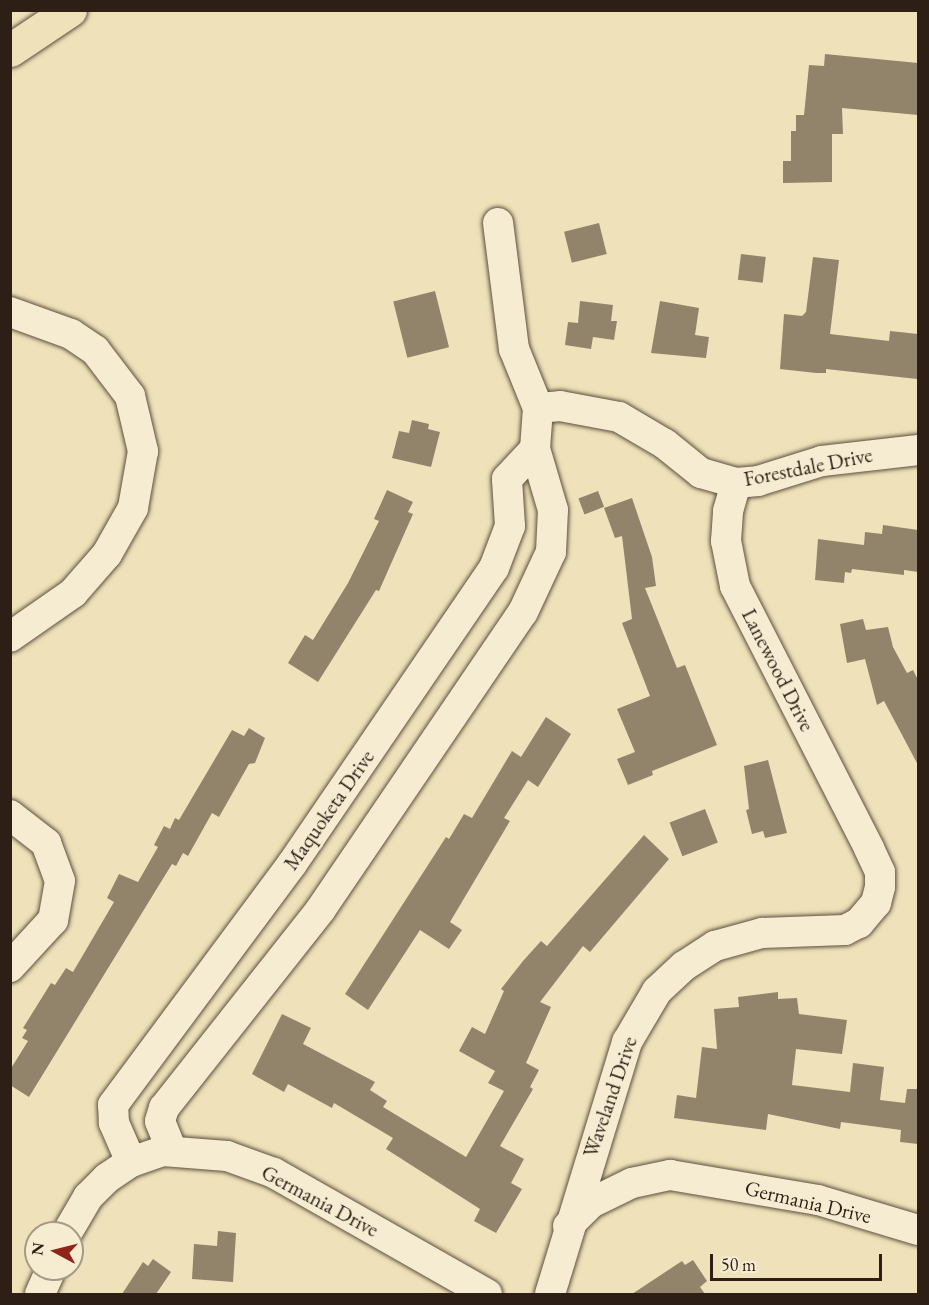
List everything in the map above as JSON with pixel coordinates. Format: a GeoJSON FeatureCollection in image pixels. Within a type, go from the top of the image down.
{"type":"FeatureCollection","features":[{"type":"Feature","properties":{"kind":"main road"},"geometry":{"type":"LineString","coordinates":[[10,50],[70,10]]}},
{"type":"Feature","properties":{"kind":"street"},"geometry":{"type":"LineString","coordinates":[[172,1151],[160,1121],[164,1108],[321,909],[541,579],[551,552],[553,510],[535,449],[538,408],[514,349],[498,223]]}},
{"type":"Feature","properties":{"kind":"street"},"geometry":{"type":"LineString","coordinates":[[10,312],[71,334],[101,357],[130,396],[143,451],[133,508],[107,554],[74,593],[10,637]]}},
{"type":"Feature","properties":{"kind":"street","name":"Forestdale Drive"},"geometry":{"type":"LineString","coordinates":[[538,408],[560,406],[619,417],[664,444],[701,473],[736,483],[758,481],[822,461],[918,450]]}},
{"type":"Feature","properties":{"kind":"street","name":"Maquoketa Drive"},"geometry":{"type":"LineString","coordinates":[[131,1162],[114,1123],[113,1105],[292,864],[494,568],[510,526],[507,478],[535,449]]}},
{"type":"Feature","properties":{"kind":"street","name":"Lanewood Drive"},"geometry":{"type":"LineString","coordinates":[[736,483],[728,511],[726,541],[735,586],[869,848]]}},
{"type":"Feature","properties":{"kind":"street"},"geometry":{"type":"LineString","coordinates":[[10,815],[46,843],[60,881],[53,920],[10,967]]}},
{"type":"Feature","properties":{"kind":"street","name":"Waveland Drive"},"geometry":{"type":"LineString","coordinates":[[550,1294],[568,1226],[627,1042],[657,991],[684,966],[715,946],[762,933],[830,932],[859,923],[876,903],[880,887],[880,872],[869,848]]}},
{"type":"Feature","properties":{"kind":"street","name":"Germania Drive"},"geometry":{"type":"LineString","coordinates":[[74,1221],[88,1197],[107,1178],[131,1162],[172,1151],[227,1156],[274,1173],[488,1294]]}},
{"type":"Feature","properties":{"kind":"street","name":"Germania Drive"},"geometry":{"type":"LineString","coordinates":[[568,1226],[591,1203],[632,1183],[670,1175],[818,1200],[918,1230]]}},
{"type":"Feature","properties":{"kind":"building"},"geometry":{"type":"Polygon","coordinates":[[[825,54],[918,63],[918,115],[842,108],[843,134],[832,134],[832,182],[783,183],[783,161],[791,161],[791,131],[796,131],[796,115],[804,115],[809,65],[824,66],[825,54]]]}},
{"type":"Feature","properties":{"kind":"building"},"geometry":{"type":"Polygon","coordinates":[[[599,223],[607,254],[572,263],[564,232],[599,223]]]}},
{"type":"Feature","properties":{"kind":"building"},"geometry":{"type":"Polygon","coordinates":[[[741,254],[766,257],[763,283],[738,280],[741,254]]]}},
{"type":"Feature","properties":{"kind":"building"},"geometry":{"type":"Polygon","coordinates":[[[813,257],[839,260],[830,334],[889,341],[890,331],[918,334],[917,379],[826,369],[826,373],[816,373],[780,369],[784,314],[802,316],[806,312],[813,257]]]}},
{"type":"Feature","properties":{"kind":"building"},"geometry":{"type":"Polygon","coordinates":[[[435,291],[449,347],[407,358],[393,301],[435,291]]]}},
{"type":"Feature","properties":{"kind":"building"},"geometry":{"type":"Polygon","coordinates":[[[580,301],[613,305],[611,321],[617,321],[614,340],[593,337],[591,349],[565,345],[568,322],[578,323],[580,301]]]}},
{"type":"Feature","properties":{"kind":"building"},"geometry":{"type":"Polygon","coordinates":[[[660,301],[699,308],[695,335],[709,337],[706,358],[651,353],[660,301]]]}},
{"type":"Feature","properties":{"kind":"building"},"geometry":{"type":"Polygon","coordinates":[[[412,420],[429,424],[428,429],[440,432],[431,467],[392,458],[399,431],[409,433],[412,420]]]}},
{"type":"Feature","properties":{"kind":"building"},"geometry":{"type":"Polygon","coordinates":[[[387,490],[413,502],[408,512],[413,514],[379,591],[376,590],[318,682],[288,663],[305,635],[313,640],[348,583],[379,521],[374,519],[387,490]]]}},
{"type":"Feature","properties":{"kind":"building"},"geometry":{"type":"Polygon","coordinates":[[[598,491],[604,507],[584,514],[578,499],[598,491]]]}},
{"type":"Feature","properties":{"kind":"building"},"geometry":{"type":"Polygon","coordinates":[[[632,498],[652,557],[656,586],[645,588],[677,668],[685,665],[717,745],[652,771],[653,775],[628,785],[617,759],[635,752],[617,709],[650,696],[622,623],[632,619],[622,536],[615,538],[604,508],[632,498]]]}},
{"type":"Feature","properties":{"kind":"building"},"geometry":{"type":"Polygon","coordinates":[[[883,525],[918,530],[918,572],[904,570],[904,575],[852,569],[851,573],[845,572],[844,583],[815,580],[818,539],[864,545],[865,532],[882,534],[883,525]]]}},
{"type":"Feature","properties":{"kind":"building"},"geometry":{"type":"Polygon","coordinates":[[[863,619],[866,630],[888,627],[893,647],[907,673],[913,670],[918,680],[918,765],[884,701],[877,705],[865,659],[847,663],[840,624],[863,619]]]}},
{"type":"Feature","properties":{"kind":"building"},"geometry":{"type":"Polygon","coordinates":[[[546,717],[571,734],[538,787],[528,780],[504,818],[510,821],[450,922],[462,930],[449,949],[420,930],[368,1010],[345,994],[446,837],[449,839],[464,814],[472,818],[512,751],[521,757],[546,717]]]}},
{"type":"Feature","properties":{"kind":"building"},"geometry":{"type":"Polygon","coordinates":[[[249,728],[265,738],[255,763],[249,764],[219,817],[212,813],[188,856],[183,853],[176,866],[172,864],[29,1097],[10,1085],[10,1070],[28,1041],[22,1038],[27,1030],[23,1028],[51,983],[55,985],[66,968],[73,972],[114,902],[107,898],[119,874],[138,882],[158,847],[154,845],[164,826],[170,829],[175,818],[179,820],[232,730],[244,736],[249,728]]]}},
{"type":"Feature","properties":{"kind":"building"},"geometry":{"type":"Polygon","coordinates":[[[768,760],[787,833],[765,838],[763,831],[752,834],[746,810],[749,809],[744,766],[768,760]]]}},
{"type":"Feature","properties":{"kind":"building"},"geometry":{"type":"Polygon","coordinates":[[[705,809],[718,843],[682,856],[670,823],[705,809]]]}},
{"type":"Feature","properties":{"kind":"building"},"geometry":{"type":"Polygon","coordinates":[[[644,835],[669,859],[590,952],[583,946],[540,1002],[551,1007],[526,1063],[539,1070],[530,1087],[533,1089],[500,1146],[524,1159],[511,1183],[522,1189],[496,1233],[474,1221],[480,1209],[386,1149],[393,1138],[334,1103],[332,1108],[288,1084],[284,1092],[252,1074],[282,1014],[311,1028],[303,1044],[375,1082],[370,1090],[387,1101],[383,1107],[466,1157],[504,1091],[488,1083],[495,1071],[459,1051],[472,1027],[485,1034],[504,991],[501,989],[523,961],[541,941],[547,946],[644,835]]]}},
{"type":"Feature","properties":{"kind":"building"},"geometry":{"type":"Polygon","coordinates":[[[778,992],[778,999],[797,998],[799,1014],[847,1020],[842,1054],[796,1049],[792,1085],[850,1092],[853,1063],[884,1067],[880,1100],[905,1103],[907,1089],[918,1089],[918,1144],[900,1142],[901,1130],[841,1122],[840,1129],[768,1114],[766,1130],[674,1118],[677,1095],[696,1098],[702,1047],[717,1049],[714,1009],[739,1007],[738,997],[778,992]]]}},
{"type":"Feature","properties":{"kind":"building"},"geometry":{"type":"Polygon","coordinates":[[[218,1231],[236,1233],[233,1282],[192,1279],[194,1244],[217,1246],[218,1231]]]}},
{"type":"Feature","properties":{"kind":"building"},"geometry":{"type":"Polygon","coordinates":[[[153,1259],[171,1272],[156,1294],[122,1294],[143,1262],[148,1266],[153,1259]]]}},
{"type":"Feature","properties":{"kind":"building"},"geometry":{"type":"Polygon","coordinates":[[[693,1260],[707,1281],[700,1287],[705,1294],[632,1294],[682,1261],[685,1265],[693,1260]]]}}]}
